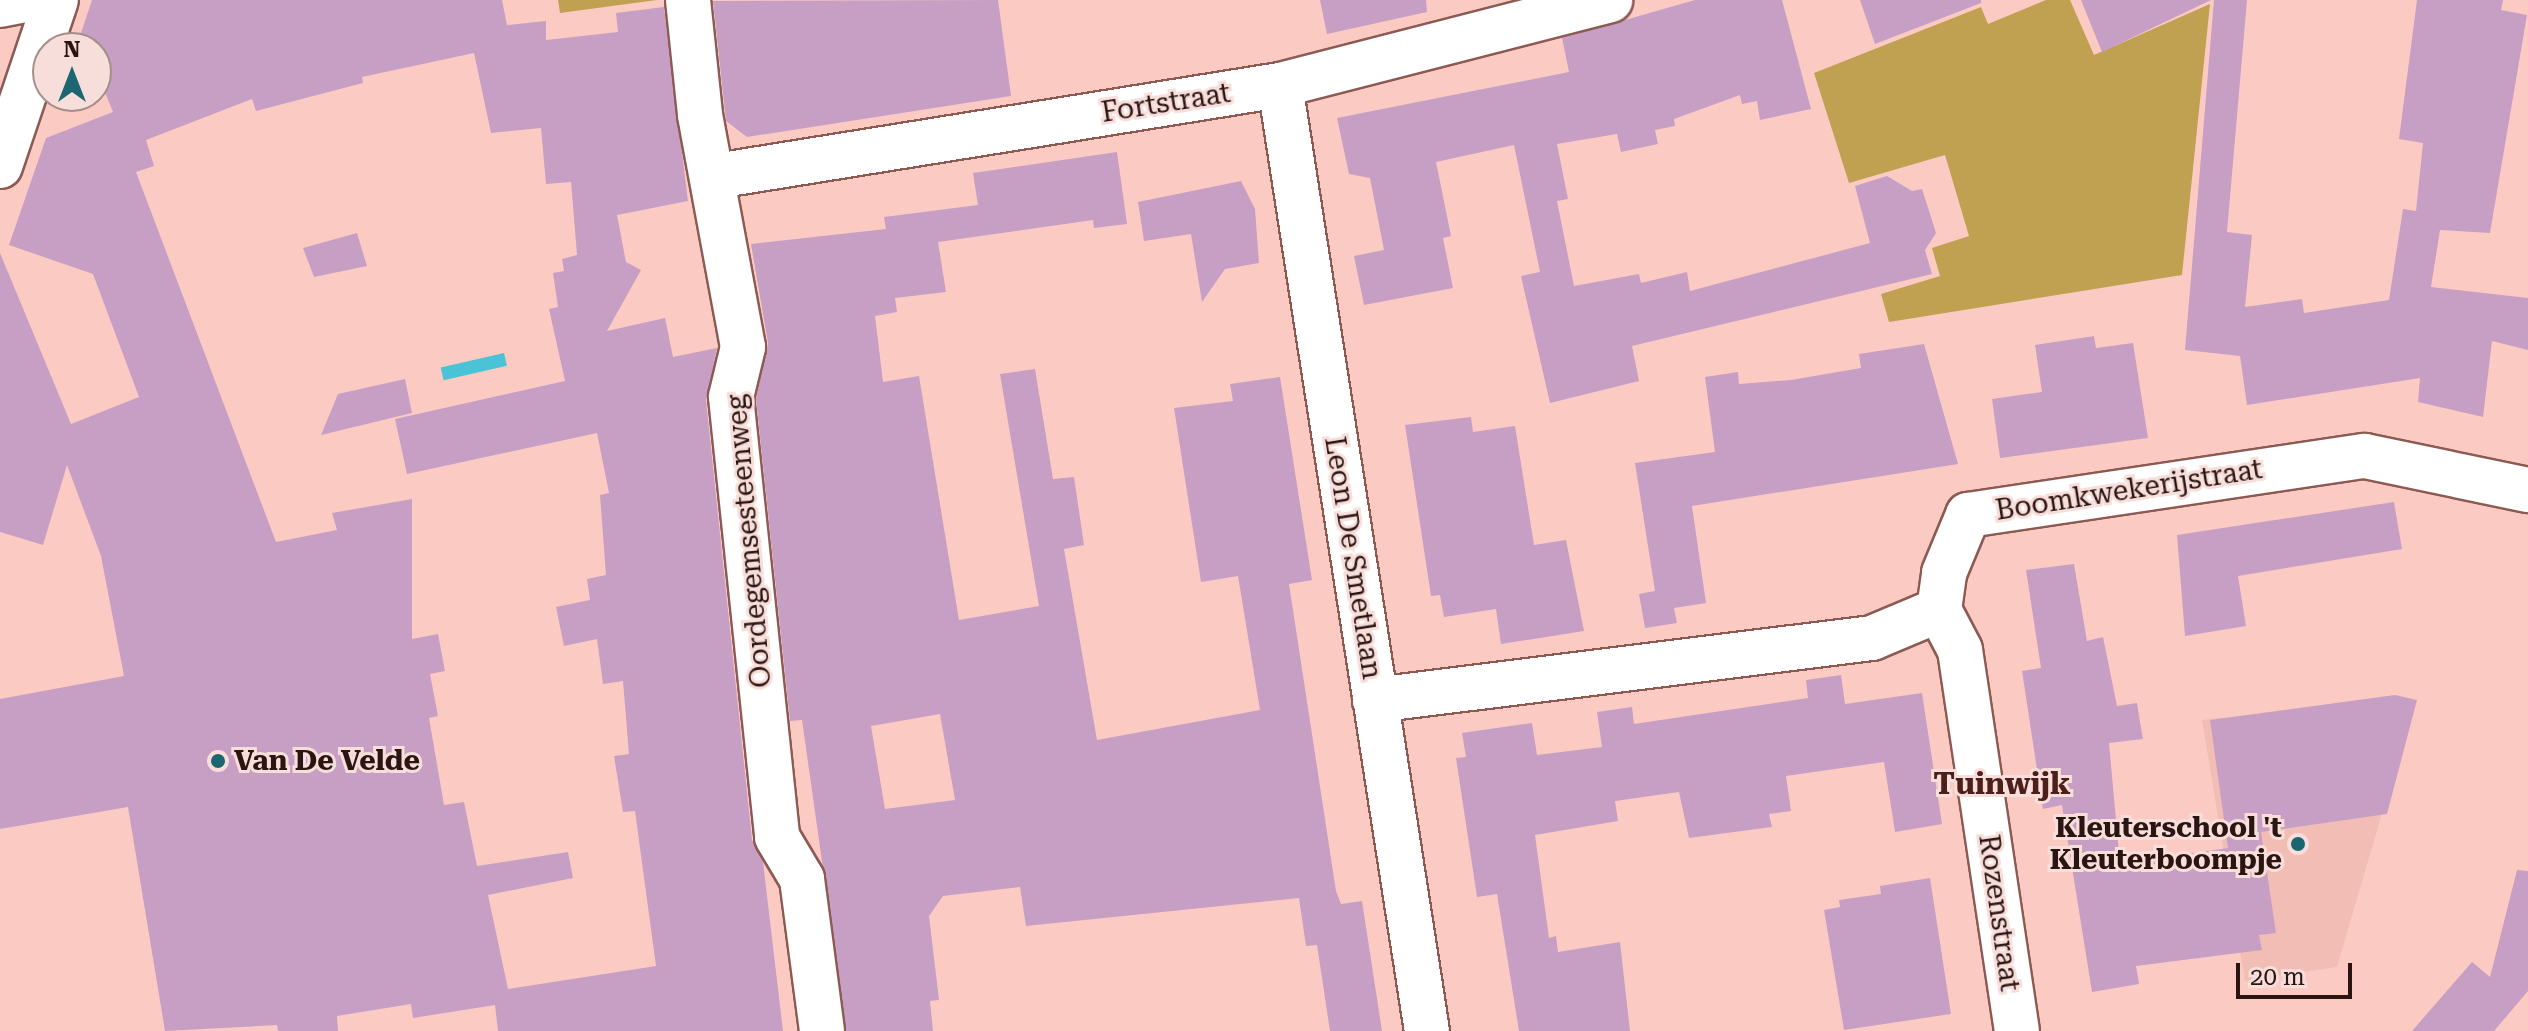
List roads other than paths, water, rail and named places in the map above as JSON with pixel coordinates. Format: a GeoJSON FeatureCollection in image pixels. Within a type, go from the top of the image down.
{"type":"FeatureCollection","features":[{"type":"Feature","properties":{"kind":"street"},"geometry":{"type":"LineString","coordinates":[[0,5],[25,0]]}},
{"type":"Feature","properties":{"kind":"street"},"geometry":{"type":"LineString","coordinates":[[0,166],[56,0]]}},
{"type":"Feature","properties":{"kind":"street","name":"Oordegemsesteenweg"},"geometry":{"type":"LineString","coordinates":[[688,0],[700,115],[716,176],[743,347],[731,397],[777,837],[802,879],[822,1031]]}},
{"type":"Feature","properties":{"kind":"street","name":"Fortstraat"},"geometry":{"type":"LineString","coordinates":[[716,176],[1280,85],[1610,0]]}},
{"type":"Feature","properties":{"kind":"street","name":"Leon De Smetlaan"},"geometry":{"type":"LineString","coordinates":[[1280,85],[1427,1031]]}},
{"type":"Feature","properties":{"kind":"street","name":"Boomkwekerijstraat"},"geometry":{"type":"LineString","coordinates":[[1939,610],[1944,573],[1968,515],[2365,456],[2528,490]]}},
{"type":"Feature","properties":{"kind":"street"},"geometry":{"type":"LineString","coordinates":[[1375,700],[1872,638],[1939,610]]}},
{"type":"Feature","properties":{"kind":"street","name":"Rozenstraat"},"geometry":{"type":"LineString","coordinates":[[1939,610],[1960,650],[2017,1031]]}},
{"type":"Feature","properties":{"kind":"water"},"geometry":{"type":"Polygon","coordinates":[[[504,353],[507,366],[444,380],[441,368],[504,353]]]}},
{"type":"Feature","properties":{"kind":"place","name":"Van De Velde"},"geometry":{"type":"Point","coordinates":[218,761]}},
{"type":"Feature","properties":{"kind":"place","name":"Kleuterschool 't Kleuterboompje"},"geometry":{"type":"Point","coordinates":[2298,844]}},
{"type":"Feature","properties":{"kind":"district","name":"Tuinwijk"},"geometry":{"type":"Point","coordinates":[2002,784]}}]}
